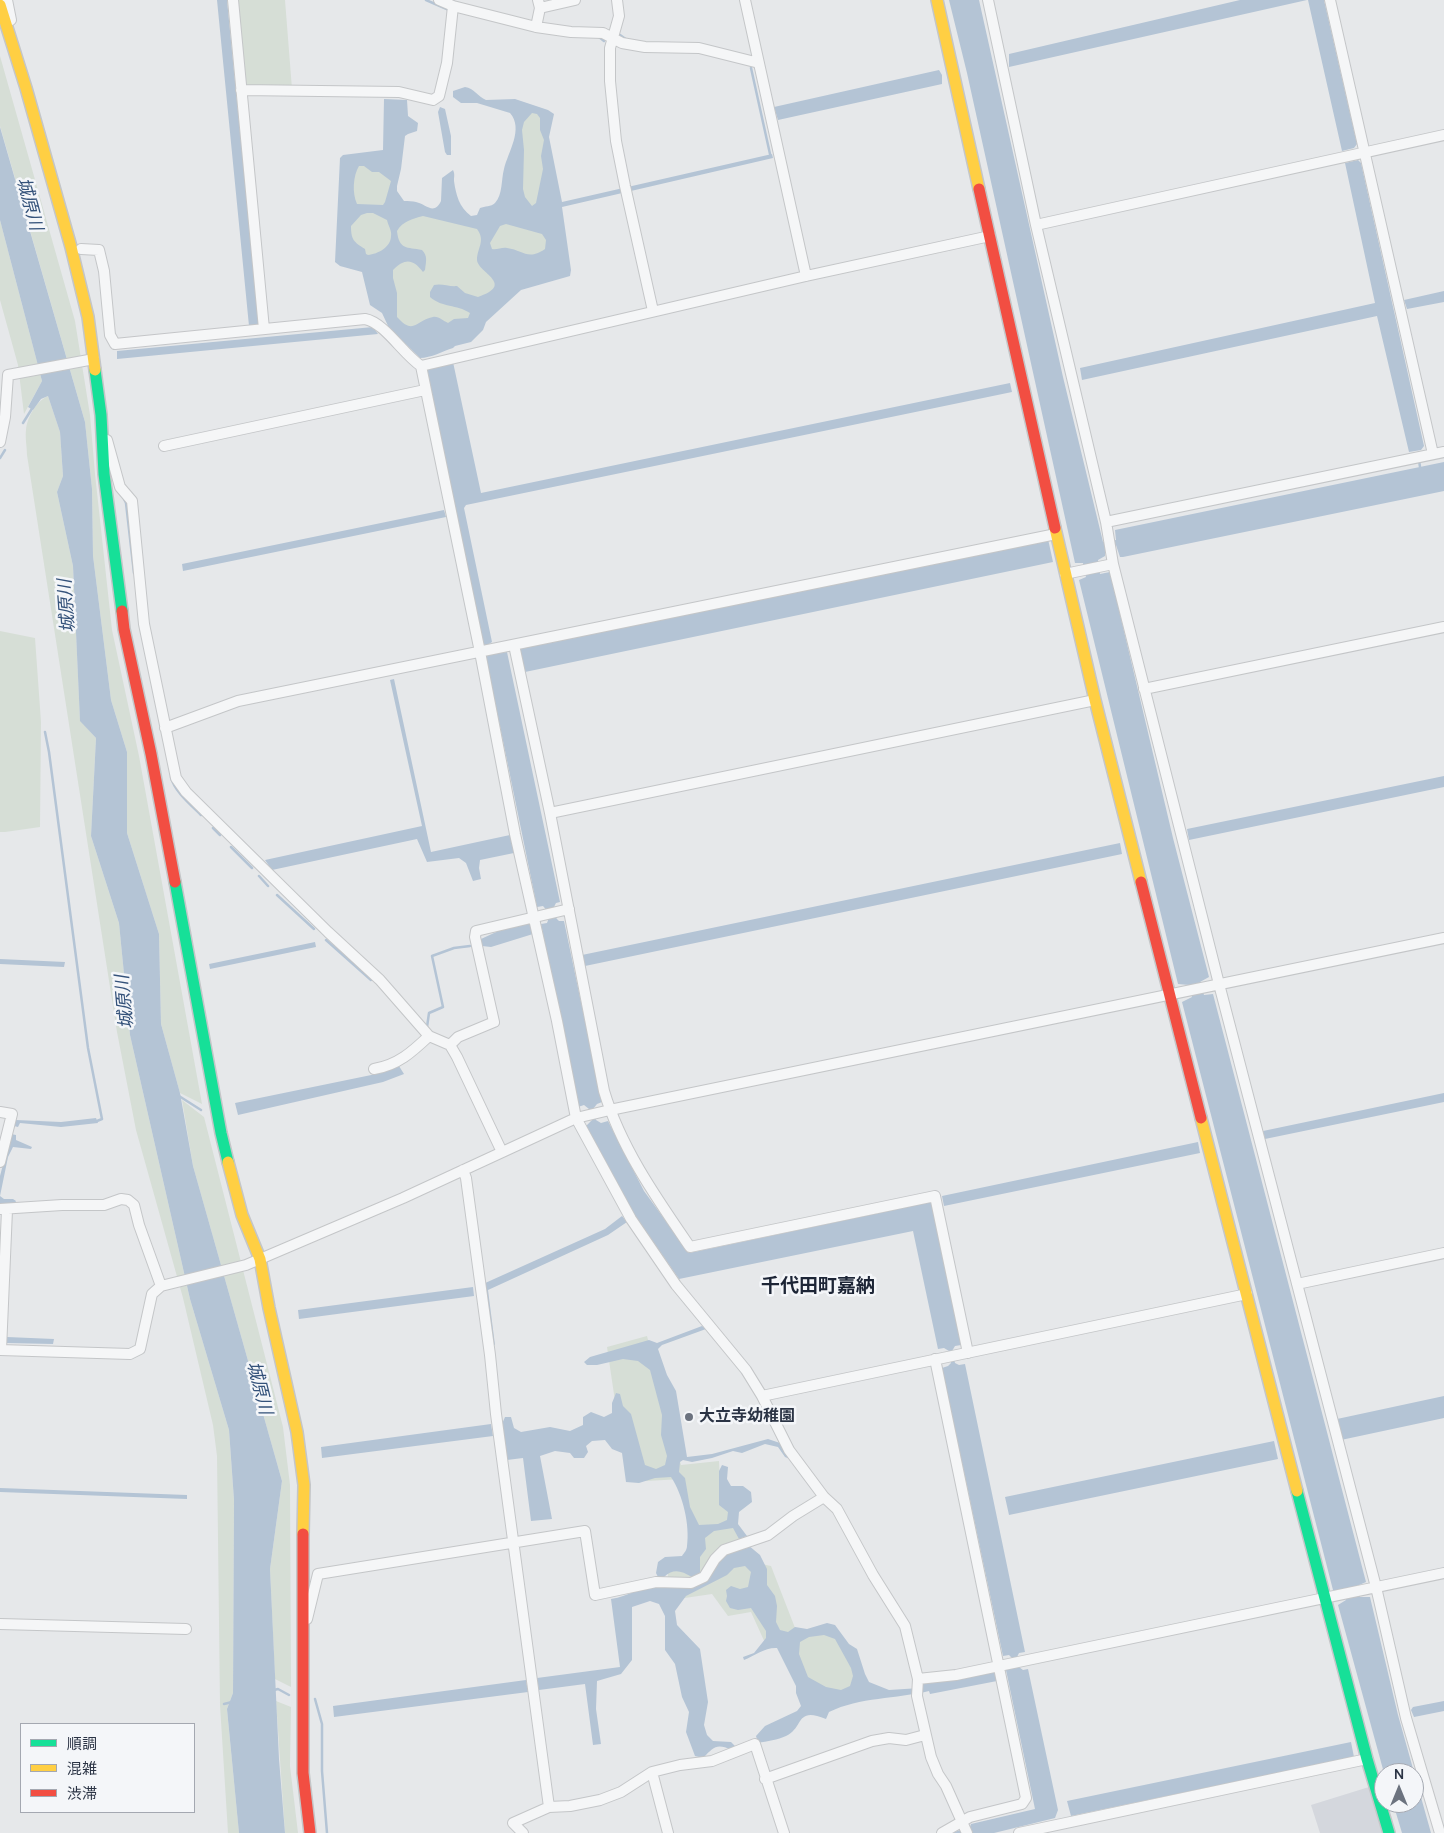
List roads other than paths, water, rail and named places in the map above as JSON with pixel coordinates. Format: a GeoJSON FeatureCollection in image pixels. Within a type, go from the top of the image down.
{"type":"FeatureCollection","features":[{"type":"Feature","properties":{"kind":"street"},"geometry":{"type":"LineString","coordinates":[[7,0],[12,25],[11,41]]}},
{"type":"Feature","properties":{"kind":"street"},"geometry":{"type":"LineString","coordinates":[[233,0],[264,329]]}},
{"type":"Feature","properties":{"kind":"street"},"geometry":{"type":"LineString","coordinates":[[439,0],[453,6],[536,27],[571,32],[604,33],[622,43],[645,47],[699,48],[759,63]]}},
{"type":"Feature","properties":{"kind":"street"},"geometry":{"type":"LineString","coordinates":[[536,27],[539,4],[575,0]]}},
{"type":"Feature","properties":{"kind":"street"},"geometry":{"type":"LineString","coordinates":[[617,0],[619,16],[610,48],[610,81],[616,141],[653,311]]}},
{"type":"Feature","properties":{"kind":"street"},"geometry":{"type":"LineString","coordinates":[[744,0],[806,276]]}},
{"type":"Feature","properties":{"kind":"street"},"geometry":{"type":"LineString","coordinates":[[937,0],[1065,574],[1095,700],[1246,1294],[1367,1759],[1389,1833]]}},
{"type":"Feature","properties":{"kind":"street"},"geometry":{"type":"LineString","coordinates":[[988,0],[1036,225],[1106,522],[1113,564],[1219,984],[1376,1587],[1406,1718],[1440,1833]]}},
{"type":"Feature","properties":{"kind":"street"},"geometry":{"type":"LineString","coordinates":[[1330,0],[1433,454]]}},
{"type":"Feature","properties":{"kind":"street"},"geometry":{"type":"LineString","coordinates":[[0,5],[71,248],[88,317],[101,415],[104,474],[124,629],[155,772],[221,1133],[242,1215],[260,1259],[297,1432],[304,1485],[303,1773],[310,1833]]}},
{"type":"Feature","properties":{"kind":"street"},"geometry":{"type":"LineString","coordinates":[[241,90],[399,92],[434,100],[439,96],[447,63],[453,6]]}},
{"type":"Feature","properties":{"kind":"street"},"geometry":{"type":"LineString","coordinates":[[1036,225],[1444,135]]}},
{"type":"Feature","properties":{"kind":"street"},"geometry":{"type":"LineString","coordinates":[[421,366],[806,276],[990,236]]}},
{"type":"Feature","properties":{"kind":"street"},"geometry":{"type":"LineString","coordinates":[[81,249],[99,250],[104,270],[110,335],[115,344],[365,319],[380,325],[412,360],[421,366],[486,651],[515,834],[576,1118],[631,1219],[649,1243],[662,1267],[746,1370],[762,1396],[789,1450],[824,1497],[837,1509],[873,1575],[905,1626],[925,1735],[931,1757],[965,1827]]}},
{"type":"Feature","properties":{"kind":"street"},"geometry":{"type":"LineString","coordinates":[[0,442],[5,417],[8,375],[94,359]]}},
{"type":"Feature","properties":{"kind":"street"},"geometry":{"type":"LineString","coordinates":[[164,446],[425,390]]}},
{"type":"Feature","properties":{"kind":"street"},"geometry":{"type":"LineString","coordinates":[[101,415],[120,487],[132,501],[144,624],[176,778],[186,792],[328,932],[380,980],[429,1036],[450,1045],[502,1152]]}},
{"type":"Feature","properties":{"kind":"street"},"geometry":{"type":"LineString","coordinates":[[1106,522],[1444,452]]}},
{"type":"Feature","properties":{"kind":"street"},"geometry":{"type":"LineString","coordinates":[[166,728],[238,701],[1056,534]]}},
{"type":"Feature","properties":{"kind":"street"},"geometry":{"type":"LineString","coordinates":[[1065,574],[1113,564]]}},
{"type":"Feature","properties":{"kind":"street"},"geometry":{"type":"LineString","coordinates":[[1144,689],[1444,627]]}},
{"type":"Feature","properties":{"kind":"street"},"geometry":{"type":"LineString","coordinates":[[514,645],[550,813],[604,1091],[610,1110],[651,1190],[690,1247],[935,1196],[968,1353]]}},
{"type":"Feature","properties":{"kind":"street"},"geometry":{"type":"LineString","coordinates":[[550,813],[1095,700]]}},
{"type":"Feature","properties":{"kind":"street"},"geometry":{"type":"LineString","coordinates":[[450,1045],[458,1037],[494,1022],[475,937],[476,931],[569,909]]}},
{"type":"Feature","properties":{"kind":"street"},"geometry":{"type":"LineString","coordinates":[[164,1286],[139,1225],[134,1205],[128,1200],[121,1199],[104,1205],[18,1207],[3,1210],[1,1350],[130,1354],[140,1349],[152,1294],[164,1286],[246,1265],[404,1198],[576,1118],[1444,938]]}},
{"type":"Feature","properties":{"kind":"street"},"geometry":{"type":"LineString","coordinates":[[374,1069],[382,1068],[408,1055],[429,1036]]}},
{"type":"Feature","properties":{"kind":"street"},"geometry":{"type":"LineString","coordinates":[[0,1112],[12,1114],[0,1162]]}},
{"type":"Feature","properties":{"kind":"street"},"geometry":{"type":"LineString","coordinates":[[463,1170],[466,1178],[490,1355],[496,1414],[549,1806]]}},
{"type":"Feature","properties":{"kind":"street"},"geometry":{"type":"LineString","coordinates":[[1297,1284],[1444,1254]]}},
{"type":"Feature","properties":{"kind":"street"},"geometry":{"type":"LineString","coordinates":[[762,1396],[1246,1294]]}},
{"type":"Feature","properties":{"kind":"street"},"geometry":{"type":"LineString","coordinates":[[935,1359],[1026,1798],[1022,1804],[970,1817],[965,1827],[942,1833]]}},
{"type":"Feature","properties":{"kind":"street"},"geometry":{"type":"LineString","coordinates":[[302,1641],[318,1574],[585,1531],[595,1595],[660,1582],[692,1583],[704,1577],[715,1559],[724,1550],[768,1535],[793,1516],[824,1497]]}},
{"type":"Feature","properties":{"kind":"street"},"geometry":{"type":"LineString","coordinates":[[917,1687],[999,1665],[1444,1573]]}},
{"type":"Feature","properties":{"kind":"street"},"geometry":{"type":"LineString","coordinates":[[0,1624],[186,1629]]}},
{"type":"Feature","properties":{"kind":"street"},"geometry":{"type":"LineString","coordinates":[[765,1779],[872,1741],[890,1738],[906,1740],[925,1735]]}},
{"type":"Feature","properties":{"kind":"street"},"geometry":{"type":"LineString","coordinates":[[523,1833],[513,1823],[549,1806],[570,1806],[600,1800],[621,1792],[652,1772],[680,1765],[712,1761],[755,1744],[784,1833]]}},
{"type":"Feature","properties":{"kind":"street"},"geometry":{"type":"LineString","coordinates":[[1019,1833],[1367,1759]]}},
{"type":"Feature","properties":{"kind":"street"},"geometry":{"type":"LineString","coordinates":[[652,1772],[668,1833]]}},
{"type":"Feature","properties":{"kind":"water"},"geometry":{"type":"Polygon","coordinates":[[[217,0],[227,0],[259,325],[249,326],[217,0]]]}},
{"type":"Feature","properties":{"kind":"water"},"geometry":{"type":"Polygon","coordinates":[[[949,0],[979,0],[1063,377],[1103,542],[1116,540],[1115,530],[1444,462],[1444,491],[1123,557],[1120,557],[1116,545],[1105,547],[1105,556],[1098,560],[1100,574],[1110,572],[1173,838],[1209,977],[1200,982],[1204,995],[1213,994],[1366,1582],[1357,1586],[1360,1597],[1370,1597],[1411,1763],[1381,1763],[1338,1605],[1346,1600],[1344,1590],[1333,1590],[1182,1002],[1192,997],[1189,985],[1178,984],[1079,580],[1086,577],[1083,563],[1075,563],[967,73],[949,0]]]}},
{"type":"Feature","properties":{"kind":"water"},"geometry":{"type":"Polygon","coordinates":[[[1240,0],[1307,0],[1009,67],[1009,54],[1240,0]]]}},
{"type":"Feature","properties":{"kind":"water"},"geometry":{"type":"Polygon","coordinates":[[[1308,0],[1324,0],[1357,144],[1354,148],[1342,151],[1308,0]]]}},
{"type":"Feature","properties":{"kind":"water"},"geometry":{"type":"Polygon","coordinates":[[[939,70],[942,75],[942,84],[778,120],[774,107],[939,70]]]}},
{"type":"Feature","properties":{"kind":"water"},"geometry":{"type":"Polygon","coordinates":[[[465,87],[486,100],[515,99],[548,110],[554,114],[549,137],[562,202],[772,154],[773,158],[562,207],[571,270],[570,276],[521,290],[486,322],[483,330],[471,342],[455,346],[433,356],[420,358],[389,328],[382,313],[370,305],[362,272],[340,266],[335,262],[340,158],[343,155],[383,150],[384,99],[407,100],[408,116],[418,123],[417,131],[405,136],[397,191],[404,201],[436,208],[441,201],[442,178],[453,170],[456,191],[461,205],[471,216],[477,215],[480,208],[490,206],[498,199],[504,169],[514,141],[516,126],[510,113],[477,103],[461,103],[453,97],[453,91],[465,87]],[[532,113],[524,122],[522,130],[524,150],[523,189],[525,197],[532,206],[536,203],[543,169],[541,156],[544,140],[540,130],[540,118],[537,114],[532,113]],[[359,166],[354,190],[357,204],[383,205],[391,181],[379,172],[372,172],[364,166],[359,166]],[[373,213],[361,215],[351,226],[353,238],[365,249],[368,255],[380,251],[386,247],[390,240],[391,232],[387,220],[373,213]],[[423,216],[415,218],[399,228],[397,231],[398,237],[402,245],[424,252],[426,259],[425,270],[423,272],[412,262],[405,262],[393,270],[397,293],[397,317],[403,323],[411,326],[433,317],[448,323],[454,319],[468,318],[470,313],[435,300],[430,297],[430,292],[434,285],[440,284],[457,286],[465,293],[478,297],[494,288],[495,283],[492,278],[479,265],[477,260],[481,241],[480,233],[477,229],[423,216]],[[506,224],[500,226],[490,243],[492,249],[507,248],[526,254],[534,254],[545,249],[546,240],[542,234],[506,224]]]}},
{"type":"Feature","properties":{"kind":"water"},"geometry":{"type":"Polygon","coordinates":[[[440,107],[445,109],[451,136],[451,155],[447,155],[445,152],[438,112],[440,107]]]}},
{"type":"Feature","properties":{"kind":"water"},"geometry":{"type":"Polygon","coordinates":[[[0,127],[85,422],[92,489],[93,556],[111,700],[127,752],[127,833],[159,934],[161,1024],[180,1093],[193,1166],[282,1481],[270,1569],[279,1759],[285,1833],[239,1833],[227,1709],[233,1693],[234,1500],[229,1430],[190,1299],[130,1035],[119,923],[91,836],[96,738],[80,721],[73,566],[57,492],[63,476],[60,432],[48,396],[41,399],[33,410],[28,407],[42,381],[0,220],[0,127]]]}},
{"type":"Feature","properties":{"kind":"water"},"geometry":{"type":"Polygon","coordinates":[[[1358,160],[1361,163],[1424,446],[1421,450],[1409,452],[1377,316],[1082,380],[1080,368],[1375,303],[1345,163],[1358,160]]]}},
{"type":"Feature","properties":{"kind":"water"},"geometry":{"type":"Polygon","coordinates":[[[1444,291],[1444,302],[1407,309],[1404,300],[1444,291]]]}},
{"type":"Feature","properties":{"kind":"water"},"geometry":{"type":"Polygon","coordinates":[[[373,327],[378,334],[117,359],[117,351],[373,327]]]}},
{"type":"Feature","properties":{"kind":"water"},"geometry":{"type":"Polygon","coordinates":[[[453,362],[481,493],[1010,383],[1012,392],[466,505],[464,508],[492,642],[489,644],[492,654],[507,652],[560,902],[556,903],[554,913],[559,921],[564,921],[602,1102],[593,1109],[596,1120],[601,1123],[608,1121],[644,1191],[689,1253],[931,1202],[961,1345],[955,1346],[952,1351],[955,1363],[959,1365],[965,1364],[1025,1652],[1019,1653],[1017,1657],[1019,1667],[1023,1670],[1028,1669],[1058,1810],[1055,1818],[994,1833],[973,1833],[972,1831],[951,1833],[970,1827],[971,1824],[1035,1809],[1006,1670],[1014,1668],[1012,1658],[1009,1655],[1003,1656],[942,1368],[951,1363],[949,1351],[944,1348],[938,1349],[913,1231],[679,1279],[633,1213],[585,1127],[592,1120],[589,1109],[584,1105],[578,1107],[541,924],[547,923],[548,914],[543,906],[537,907],[486,658],[488,655],[485,645],[482,643],[427,368],[453,362]]]}},
{"type":"Feature","properties":{"kind":"water"},"geometry":{"type":"Polygon","coordinates":[[[444,510],[446,517],[183,571],[182,564],[444,510]]]}},
{"type":"Feature","properties":{"kind":"water"},"geometry":{"type":"Polygon","coordinates":[[[1048,539],[1053,562],[525,672],[520,649],[1048,539]]]}},
{"type":"Feature","properties":{"kind":"water"},"geometry":{"type":"Polygon","coordinates":[[[394,679],[431,852],[510,835],[514,853],[480,860],[481,879],[473,881],[466,863],[459,858],[427,862],[417,839],[272,870],[265,860],[422,826],[390,680],[394,679]]]}},
{"type":"Feature","properties":{"kind":"water"},"geometry":{"type":"Polygon","coordinates":[[[1444,776],[1444,787],[1189,840],[1187,829],[1444,776]]]}},
{"type":"Feature","properties":{"kind":"water"},"geometry":{"type":"Polygon","coordinates":[[[1120,843],[1122,854],[585,966],[582,955],[1120,843]]]}},
{"type":"Feature","properties":{"kind":"water"},"geometry":{"type":"Polygon","coordinates":[[[530,922],[533,934],[491,947],[482,946],[481,939],[507,927],[530,922]]]}},
{"type":"Feature","properties":{"kind":"water"},"geometry":{"type":"Polygon","coordinates":[[[315,942],[316,947],[210,969],[209,964],[315,942]]]}},
{"type":"Feature","properties":{"kind":"water"},"geometry":{"type":"Polygon","coordinates":[[[0,959],[65,962],[64,967],[0,964],[0,959]]]}},
{"type":"Feature","properties":{"kind":"water"},"geometry":{"type":"Polygon","coordinates":[[[399,1066],[404,1074],[383,1082],[238,1115],[235,1103],[381,1073],[399,1066]]]}},
{"type":"Feature","properties":{"kind":"water"},"geometry":{"type":"Polygon","coordinates":[[[1444,1093],[1444,1102],[1265,1139],[1263,1131],[1444,1093]]]}},
{"type":"Feature","properties":{"kind":"water"},"geometry":{"type":"Polygon","coordinates":[[[96,1118],[98,1123],[61,1127],[20,1123],[18,1127],[14,1126],[16,1120],[61,1122],[96,1118]]]}},
{"type":"Feature","properties":{"kind":"water"},"geometry":{"type":"Polygon","coordinates":[[[11,1134],[16,1135],[16,1140],[32,1147],[31,1149],[13,1147],[8,1157],[0,1196],[0,1176],[11,1134]]]}},
{"type":"Feature","properties":{"kind":"water"},"geometry":{"type":"Polygon","coordinates":[[[1198,1142],[1200,1153],[944,1206],[942,1196],[1198,1142]]]}},
{"type":"Feature","properties":{"kind":"water"},"geometry":{"type":"Polygon","coordinates":[[[0,1196],[4,1199],[16,1201],[14,1205],[0,1205],[0,1196]]]}},
{"type":"Feature","properties":{"kind":"water"},"geometry":{"type":"Polygon","coordinates":[[[622,1216],[627,1222],[608,1235],[488,1290],[495,1345],[491,1344],[483,1284],[605,1229],[622,1216]]]}},
{"type":"Feature","properties":{"kind":"water"},"geometry":{"type":"Polygon","coordinates":[[[473,1287],[474,1296],[299,1319],[298,1310],[473,1287]]]}},
{"type":"Feature","properties":{"kind":"water"},"geometry":{"type":"Polygon","coordinates":[[[702,1326],[706,1329],[662,1345],[658,1349],[667,1375],[676,1391],[687,1457],[712,1454],[768,1439],[780,1443],[792,1460],[785,1457],[778,1447],[765,1444],[742,1453],[733,1451],[712,1458],[692,1462],[683,1460],[680,1462],[679,1472],[685,1478],[690,1507],[699,1525],[718,1524],[727,1520],[728,1512],[719,1505],[719,1471],[722,1465],[728,1467],[727,1479],[731,1486],[743,1486],[751,1492],[752,1502],[739,1512],[738,1524],[747,1536],[739,1539],[733,1528],[714,1531],[705,1538],[706,1549],[700,1557],[700,1573],[692,1577],[674,1571],[664,1577],[663,1585],[687,1587],[704,1583],[711,1575],[720,1558],[748,1545],[760,1555],[767,1569],[767,1585],[775,1596],[777,1606],[776,1622],[780,1630],[788,1632],[795,1627],[807,1629],[827,1623],[835,1625],[849,1644],[857,1649],[869,1682],[889,1690],[920,1688],[924,1683],[950,1681],[990,1671],[995,1673],[997,1681],[930,1694],[929,1691],[866,1701],[829,1712],[826,1719],[809,1715],[804,1717],[792,1732],[786,1736],[758,1743],[756,1736],[765,1726],[797,1711],[801,1706],[796,1693],[796,1686],[777,1648],[764,1650],[744,1660],[743,1657],[754,1653],[766,1638],[766,1631],[751,1608],[738,1610],[730,1608],[726,1601],[726,1590],[731,1586],[740,1589],[748,1587],[751,1572],[745,1566],[734,1568],[727,1575],[686,1596],[675,1611],[677,1625],[700,1649],[708,1702],[704,1725],[707,1735],[713,1741],[731,1742],[736,1747],[732,1750],[716,1747],[703,1758],[695,1756],[686,1732],[689,1712],[682,1697],[675,1664],[665,1650],[665,1616],[659,1604],[650,1601],[632,1607],[632,1660],[621,1674],[597,1681],[596,1709],[601,1744],[593,1745],[585,1684],[539,1690],[537,1678],[620,1667],[611,1599],[636,1591],[658,1577],[656,1573],[658,1562],[665,1557],[682,1556],[686,1549],[688,1538],[682,1501],[671,1477],[655,1478],[639,1483],[626,1482],[622,1453],[612,1449],[605,1440],[592,1441],[586,1446],[588,1452],[584,1458],[574,1458],[570,1453],[555,1451],[540,1456],[552,1519],[531,1521],[523,1458],[507,1460],[502,1424],[505,1417],[511,1417],[514,1428],[521,1432],[550,1427],[570,1431],[583,1425],[583,1417],[591,1412],[604,1417],[612,1413],[612,1403],[616,1393],[620,1394],[623,1406],[631,1414],[645,1465],[656,1469],[665,1465],[667,1456],[661,1435],[662,1415],[650,1370],[638,1361],[623,1359],[597,1365],[587,1365],[584,1362],[590,1357],[649,1340],[657,1343],[702,1326]],[[824,1635],[809,1637],[800,1642],[799,1654],[808,1677],[826,1687],[841,1690],[850,1686],[853,1676],[851,1668],[835,1639],[824,1635]]]}},
{"type":"Feature","properties":{"kind":"water"},"geometry":{"type":"Polygon","coordinates":[[[7,1337],[54,1339],[53,1344],[6,1343],[7,1337]]]}},
{"type":"Feature","properties":{"kind":"water"},"geometry":{"type":"Polygon","coordinates":[[[1444,1396],[1444,1418],[1341,1440],[1337,1419],[1444,1396]]]}},
{"type":"Feature","properties":{"kind":"water"},"geometry":{"type":"Polygon","coordinates":[[[491,1424],[493,1436],[322,1458],[321,1447],[491,1424]]]}},
{"type":"Feature","properties":{"kind":"water"},"geometry":{"type":"Polygon","coordinates":[[[1274,1441],[1278,1459],[1009,1515],[1005,1497],[1274,1441]]]}},
{"type":"Feature","properties":{"kind":"water"},"geometry":{"type":"Polygon","coordinates":[[[0,1488],[187,1495],[187,1499],[0,1492],[0,1488]]]}},
{"type":"Feature","properties":{"kind":"water"},"geometry":{"type":"Polygon","coordinates":[[[526,1680],[528,1692],[334,1717],[333,1706],[526,1680]]]}},
{"type":"Feature","properties":{"kind":"water"},"geometry":{"type":"Polygon","coordinates":[[[1444,1701],[1444,1711],[1414,1717],[1411,1710],[1413,1707],[1444,1701]]]}},
{"type":"Feature","properties":{"kind":"water"},"geometry":{"type":"Polygon","coordinates":[[[1351,1742],[1354,1757],[1071,1816],[1067,1801],[1351,1742]]]}},
{"type":"Feature","properties":{"kind":"water"},"geometry":{"type":"Polygon","coordinates":[[[1424,1808],[1431,1833],[1402,1833],[1396,1813],[1424,1813],[1424,1808]]]}},
{"type":"Feature","properties":{"kind":"waterway"},"geometry":{"type":"LineString","coordinates":[[426,0],[449,10]]}},
{"type":"Feature","properties":{"kind":"waterway"},"geometry":{"type":"LineString","coordinates":[[620,35],[627,40]]}},
{"type":"Feature","properties":{"kind":"waterway"},"geometry":{"type":"LineString","coordinates":[[599,37],[604,41]]}},
{"type":"Feature","properties":{"kind":"waterway"},"geometry":{"type":"LineString","coordinates":[[751,68],[770,154]]}},
{"type":"Feature","properties":{"kind":"waterway"},"geometry":{"type":"LineString","coordinates":[[23,423],[33,407]]}},
{"type":"Feature","properties":{"kind":"waterway"},"geometry":{"type":"LineString","coordinates":[[0,458],[5,450]]}},
{"type":"Feature","properties":{"kind":"waterway"},"geometry":{"type":"LineString","coordinates":[[1419,460],[1420,467]]}},
{"type":"Feature","properties":{"kind":"waterway"},"geometry":{"type":"LineString","coordinates":[[123,497],[126,503],[134,573]]}},
{"type":"Feature","properties":{"kind":"waterway"},"geometry":{"type":"LineString","coordinates":[[45,732],[88,1048],[102,1119],[97,1121]]}},
{"type":"Feature","properties":{"kind":"waterway"},"geometry":{"type":"LineString","coordinates":[[171,777],[179,793],[201,815]]}},
{"type":"Feature","properties":{"kind":"waterway"},"geometry":{"type":"LineString","coordinates":[[213,828],[220,835]]}},
{"type":"Feature","properties":{"kind":"waterway"},"geometry":{"type":"LineString","coordinates":[[231,847],[252,868]]}},
{"type":"Feature","properties":{"kind":"waterway"},"geometry":{"type":"LineString","coordinates":[[259,876],[268,886]]}},
{"type":"Feature","properties":{"kind":"waterway"},"geometry":{"type":"LineString","coordinates":[[277,895],[314,929]]}},
{"type":"Feature","properties":{"kind":"waterway"},"geometry":{"type":"LineString","coordinates":[[326,940],[371,980]]}},
{"type":"Feature","properties":{"kind":"waterway"},"geometry":{"type":"LineString","coordinates":[[427,1027],[429,1013],[443,1007],[432,956],[454,948],[470,946]]}},
{"type":"Feature","properties":{"kind":"waterway"},"geometry":{"type":"LineString","coordinates":[[179,1096],[201,1110]]}},
{"type":"Feature","properties":{"kind":"waterway"},"geometry":{"type":"LineString","coordinates":[[274,1690],[278,1689],[289,1695]]}},
{"type":"Feature","properties":{"kind":"waterway"},"geometry":{"type":"LineString","coordinates":[[315,1699],[322,1724],[322,1771],[327,1833]]}},
{"type":"Feature","properties":{"kind":"waterway"},"geometry":{"type":"LineString","coordinates":[[224,1704],[232,1702]]}},
{"type":"Feature","properties":{"kind":"place","name":"大立寺幼稚園"},"geometry":{"type":"Point","coordinates":[689,1417]}},
{"type":"Feature","properties":{"kind":"district","name":"千代田町嘉納"},"geometry":{"type":"Point","coordinates":[818,1287]}},
{"type":"Feature","properties":{"kind":"water label","name":"城原川"},"geometry":{"type":"Point","coordinates":[29,204]}},
{"type":"Feature","properties":{"kind":"water label","name":"城原川"},"geometry":{"type":"Point","coordinates":[67,606]}},
{"type":"Feature","properties":{"kind":"water label","name":"城原川"},"geometry":{"type":"Point","coordinates":[125,1002]}},
{"type":"Feature","properties":{"kind":"water label","name":"城原川"},"geometry":{"type":"Point","coordinates":[259,1388]}}]}
